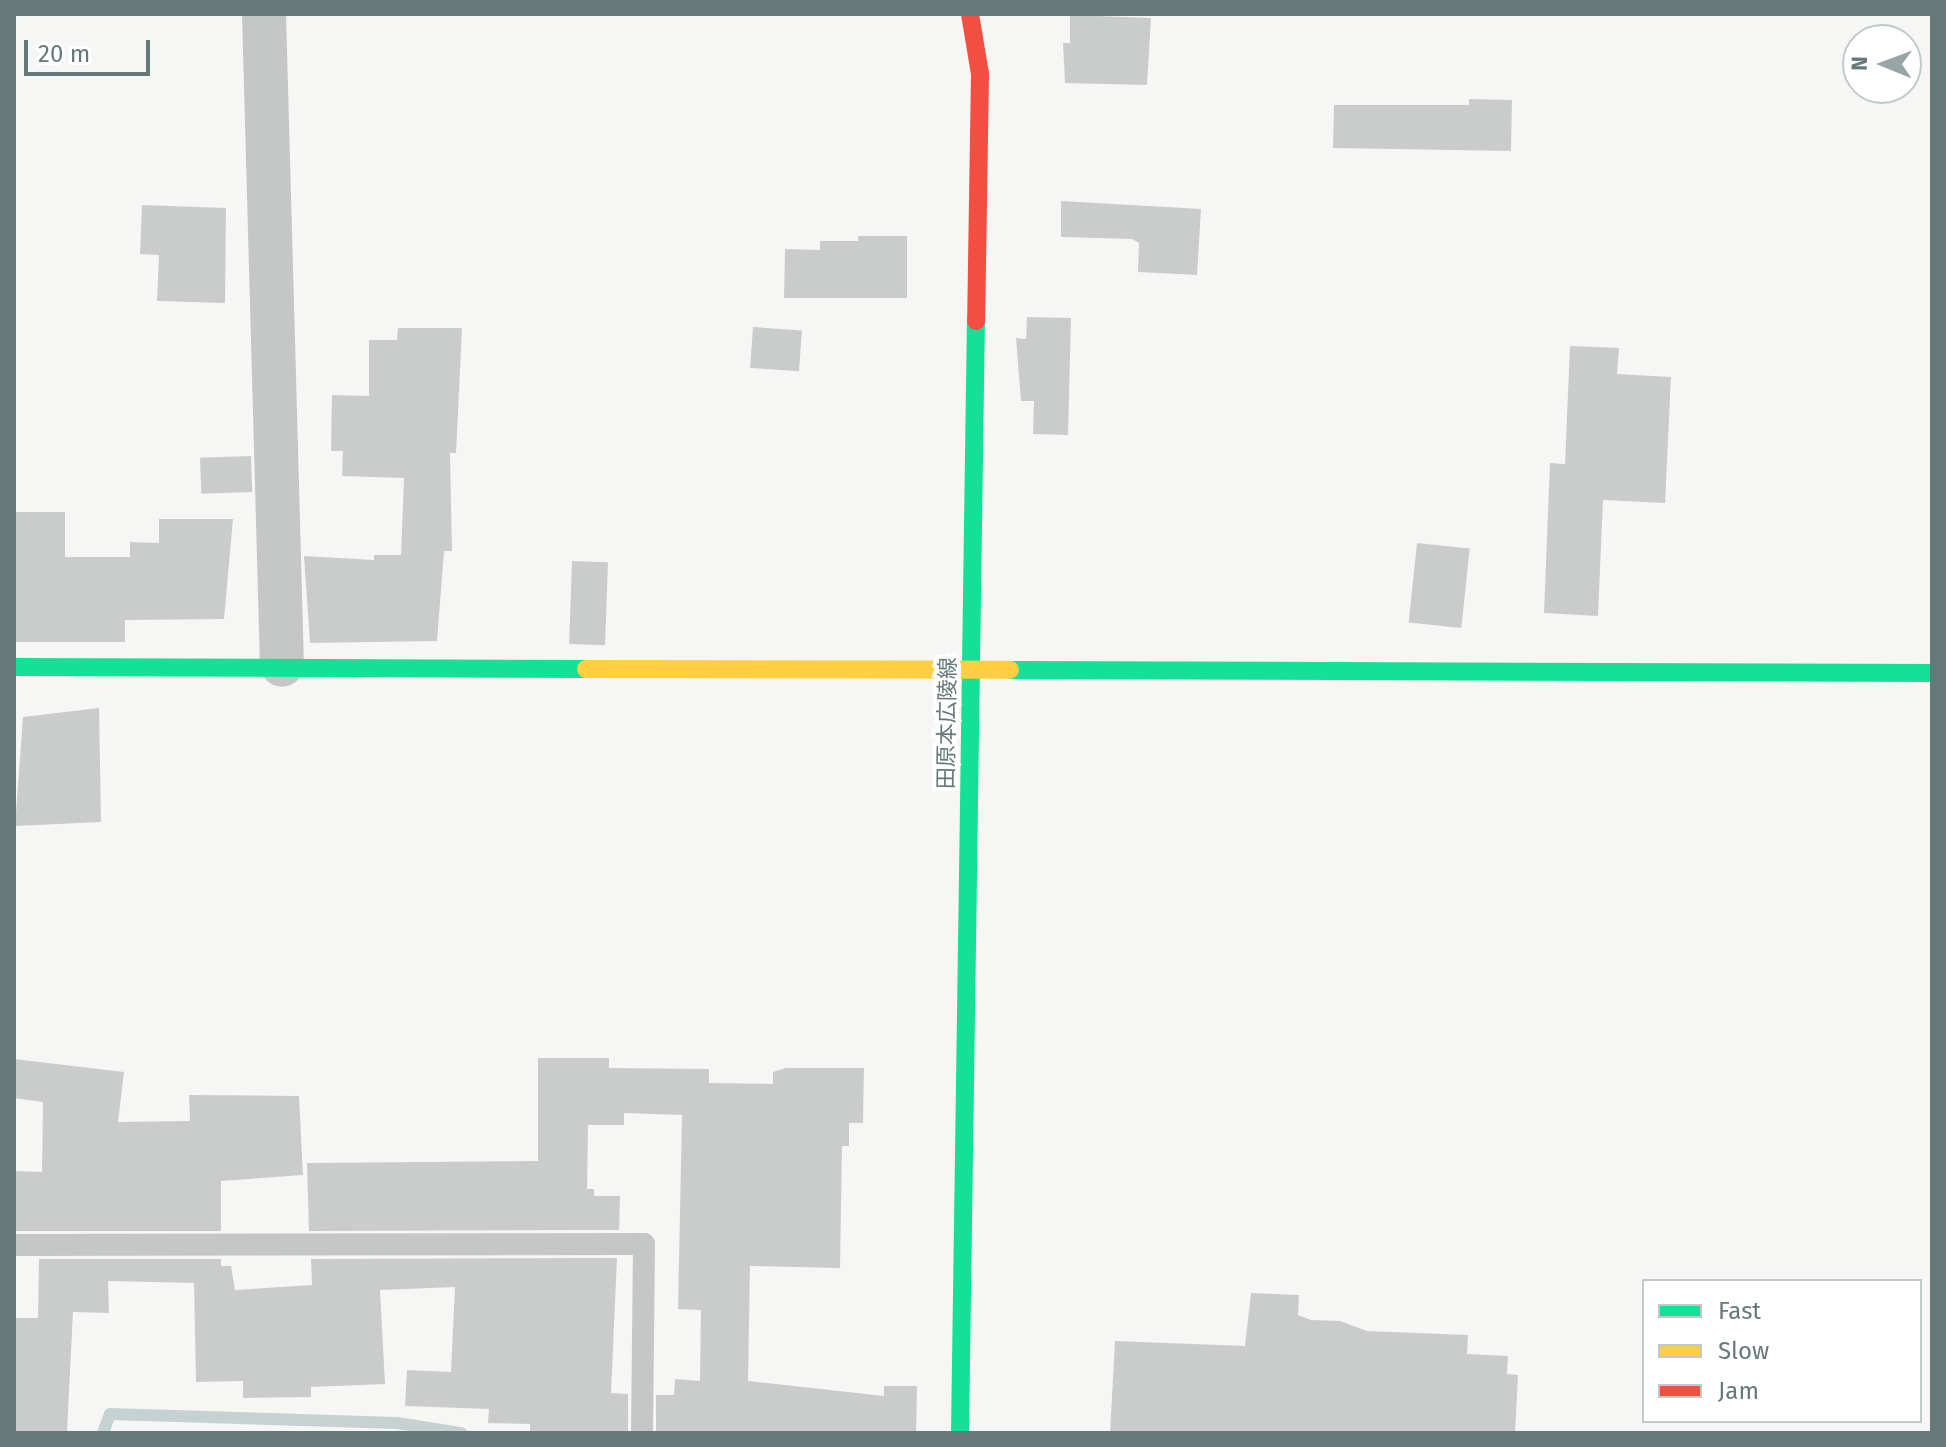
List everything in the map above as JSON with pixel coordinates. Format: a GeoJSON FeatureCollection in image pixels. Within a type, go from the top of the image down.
{"type":"FeatureCollection","features":[{"type":"Feature","properties":{"kind":"street"},"geometry":{"type":"LineString","coordinates":[[264,14],[282,665]]}},
{"type":"Feature","properties":{"kind":"street","name":"田原本広陵線"},"geometry":{"type":"LineString","coordinates":[[960,1433],[980,74],[970,14]]}},
{"type":"Feature","properties":{"kind":"street"},"geometry":{"type":"LineString","coordinates":[[14,667],[282,665],[972,672],[1932,673]]}},
{"type":"Feature","properties":{"kind":"lane"},"geometry":{"type":"LineString","coordinates":[[14,1245],[644,1244],[642,1433]]}},
{"type":"Feature","properties":{"kind":"building"},"geometry":{"type":"Polygon","coordinates":[[[1070,15],[1151,18],[1147,85],[1065,83],[1063,43],[1070,43],[1070,15]]]}},
{"type":"Feature","properties":{"kind":"building"},"geometry":{"type":"Polygon","coordinates":[[[1469,99],[1512,100],[1511,151],[1333,148],[1334,105],[1469,105],[1469,99]]]}},
{"type":"Feature","properties":{"kind":"building"},"geometry":{"type":"Polygon","coordinates":[[[1061,201],[1201,209],[1197,275],[1138,272],[1139,243],[1132,239],[1061,237],[1061,201]]]}},
{"type":"Feature","properties":{"kind":"building"},"geometry":{"type":"Polygon","coordinates":[[[142,205],[226,208],[225,303],[157,301],[159,255],[140,254],[142,205]]]}},
{"type":"Feature","properties":{"kind":"building"},"geometry":{"type":"Polygon","coordinates":[[[858,236],[907,236],[907,298],[784,298],[785,249],[820,250],[820,241],[858,241],[858,236]]]}},
{"type":"Feature","properties":{"kind":"building"},"geometry":{"type":"Polygon","coordinates":[[[1027,317],[1071,318],[1068,435],[1033,434],[1034,401],[1021,401],[1016,338],[1026,339],[1027,317]]]}},
{"type":"Feature","properties":{"kind":"building"},"geometry":{"type":"Polygon","coordinates":[[[753,327],[802,330],[799,371],[750,368],[753,327]]]}},
{"type":"Feature","properties":{"kind":"building"},"geometry":{"type":"Polygon","coordinates":[[[398,328],[462,328],[456,453],[450,453],[452,551],[444,551],[437,641],[310,643],[304,556],[374,560],[374,555],[401,555],[404,478],[342,476],[343,451],[331,451],[332,395],[369,396],[369,340],[397,340],[398,328]]]}},
{"type":"Feature","properties":{"kind":"building"},"geometry":{"type":"Polygon","coordinates":[[[1570,346],[1619,348],[1617,374],[1671,377],[1665,503],[1603,500],[1598,616],[1544,613],[1550,463],[1565,464],[1570,346]]]}},
{"type":"Feature","properties":{"kind":"building"},"geometry":{"type":"Polygon","coordinates":[[[251,456],[252,492],[201,494],[200,458],[251,456]]]}},
{"type":"Feature","properties":{"kind":"building"},"geometry":{"type":"Polygon","coordinates":[[[14,512],[65,512],[65,557],[130,557],[130,542],[159,543],[159,519],[233,519],[224,619],[125,620],[125,642],[14,642],[14,512]]]}},
{"type":"Feature","properties":{"kind":"building"},"geometry":{"type":"Polygon","coordinates":[[[1417,543],[1470,549],[1461,628],[1409,623],[1417,543]]]}},
{"type":"Feature","properties":{"kind":"building"},"geometry":{"type":"Polygon","coordinates":[[[572,561],[608,562],[605,645],[569,644],[572,561]]]}},
{"type":"Feature","properties":{"kind":"building"},"geometry":{"type":"Polygon","coordinates":[[[99,708],[101,822],[15,826],[23,717],[99,708]]]}},
{"type":"Feature","properties":{"kind":"building"},"geometry":{"type":"Polygon","coordinates":[[[538,1058],[609,1058],[609,1068],[709,1069],[709,1083],[773,1084],[773,1072],[786,1068],[864,1068],[863,1123],[849,1123],[849,1146],[842,1146],[840,1268],[750,1266],[748,1381],[884,1396],[884,1386],[917,1386],[916,1433],[656,1433],[656,1395],[674,1395],[675,1379],[700,1381],[701,1310],[678,1309],[682,1115],[624,1113],[624,1125],[588,1125],[587,1189],[594,1189],[594,1196],[620,1196],[619,1230],[309,1231],[307,1163],[538,1161],[538,1058]]]}},
{"type":"Feature","properties":{"kind":"building"},"geometry":{"type":"Polygon","coordinates":[[[14,1059],[124,1072],[118,1122],[190,1121],[189,1095],[299,1096],[303,1175],[221,1181],[221,1231],[14,1231],[15,1171],[42,1172],[43,1102],[14,1098],[14,1059]]]}},
{"type":"Feature","properties":{"kind":"building"},"geometry":{"type":"Polygon","coordinates":[[[617,1258],[611,1393],[628,1394],[628,1433],[530,1433],[530,1424],[488,1423],[489,1409],[405,1406],[407,1370],[451,1372],[455,1287],[380,1290],[385,1384],[311,1387],[311,1397],[243,1398],[243,1381],[196,1382],[194,1283],[108,1281],[109,1313],[73,1312],[67,1432],[14,1431],[14,1318],[38,1318],[39,1259],[221,1259],[221,1266],[231,1266],[235,1290],[312,1285],[311,1259],[617,1258]]]}},
{"type":"Feature","properties":{"kind":"building"},"geometry":{"type":"Polygon","coordinates":[[[1251,1293],[1299,1295],[1298,1315],[1311,1320],[1340,1321],[1367,1331],[1468,1335],[1467,1354],[1508,1356],[1507,1374],[1518,1375],[1515,1433],[1110,1433],[1115,1341],[1245,1346],[1251,1293]]]}},
{"type":"Feature","properties":{"kind":"waterway"},"geometry":{"type":"LineString","coordinates":[[103,1433],[110,1414],[397,1423],[461,1433]]}},
{"type":"Feature","properties":{"kind":"traffic: fast"},"geometry":{"type":"LineString","coordinates":[[960,1433],[976,321]]}},
{"type":"Feature","properties":{"kind":"traffic: fast"},"geometry":{"type":"LineString","coordinates":[[14,667],[586,669]]}},
{"type":"Feature","properties":{"kind":"traffic: fast"},"geometry":{"type":"LineString","coordinates":[[1010,670],[1932,673]]}},
{"type":"Feature","properties":{"kind":"traffic: slow"},"geometry":{"type":"LineString","coordinates":[[586,669],[1010,670]]}},
{"type":"Feature","properties":{"kind":"traffic: jam"},"geometry":{"type":"LineString","coordinates":[[970,14],[980,74],[976,321]]}}]}
